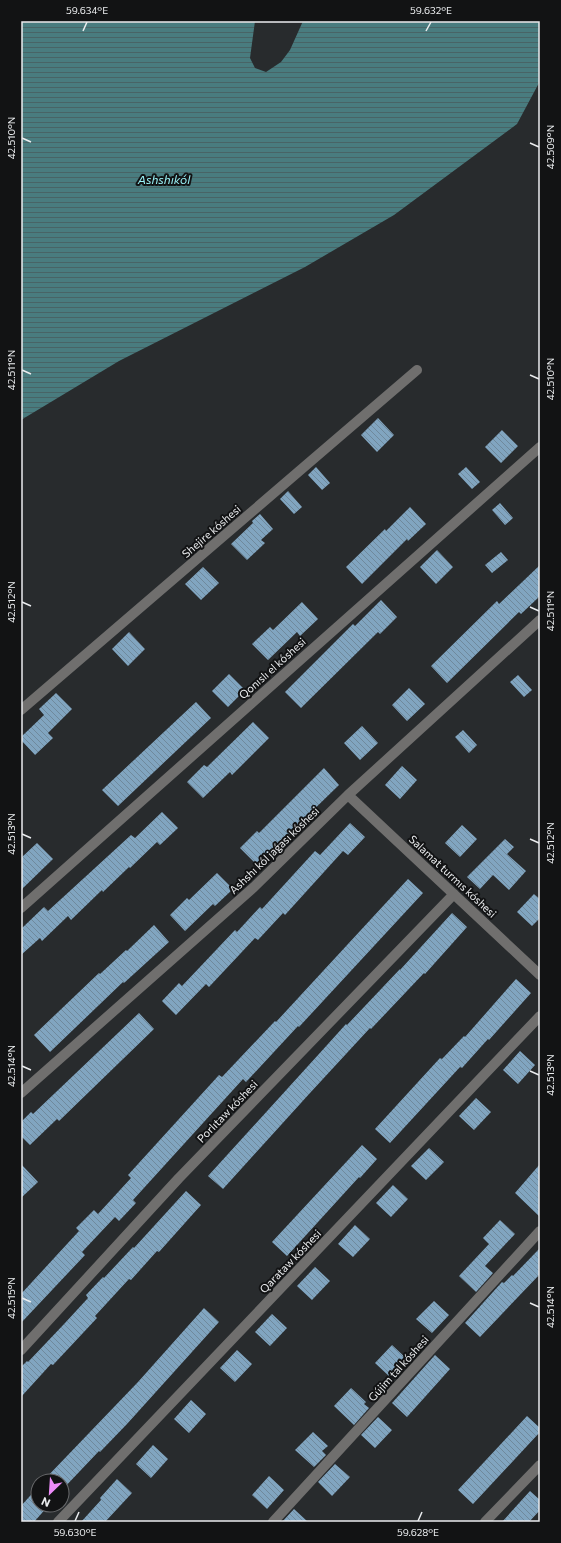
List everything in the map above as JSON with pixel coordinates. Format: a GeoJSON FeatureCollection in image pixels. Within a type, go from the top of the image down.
{"type":"FeatureCollection","features":[{"type":"Feature","properties":{"kind":"street","name":"Shejire kóshesi"},"geometry":{"type":"LineString","coordinates":[[21,710],[417,370]]}},
{"type":"Feature","properties":{"kind":"street","name":"Qonıslı el kóshesi"},"geometry":{"type":"LineString","coordinates":[[21,908],[540,447]]}},
{"type":"Feature","properties":{"kind":"street","name":"Ashshı kól jaǵası kóshesi"},"geometry":{"type":"LineString","coordinates":[[21,1093],[254,887],[348,795],[540,620]]}},
{"type":"Feature","properties":{"kind":"street","name":"Salamat turmıs kóshesi"},"geometry":{"type":"LineString","coordinates":[[348,795],[540,976]]}},
{"type":"Feature","properties":{"kind":"street","name":"Porlıtaw kóshesi"},"geometry":{"type":"LineString","coordinates":[[21,1350],[179,1178],[454,894]]}},
{"type":"Feature","properties":{"kind":"street","name":"Qarataw kóshesi"},"geometry":{"type":"LineString","coordinates":[[58,1522],[540,1016]]}},
{"type":"Feature","properties":{"kind":"street","name":"Gújim tal kóshesi"},"geometry":{"type":"LineString","coordinates":[[273,1522],[540,1231]]}},
{"type":"Feature","properties":{"kind":"street"},"geometry":{"type":"LineString","coordinates":[[485,1522],[540,1465]]}},
{"type":"Feature","properties":{"kind":"water","name":"Ashshıkól"},"geometry":{"type":"Polygon","coordinates":[[[21,21],[255,21],[250,58],[255,68],[266,72],[281,62],[290,50],[303,21],[540,21],[540,81],[517,124],[394,215],[305,267],[119,361],[21,420],[21,21]]]}},
{"type":"Feature","properties":{"kind":"building"},"geometry":{"type":"Polygon","coordinates":[[[378,418],[394,435],[377,452],[361,435],[378,418]]]}},
{"type":"Feature","properties":{"kind":"building"},"geometry":{"type":"Polygon","coordinates":[[[502,430],[518,446],[501,463],[485,447],[502,430]]]}},
{"type":"Feature","properties":{"kind":"building"},"geometry":{"type":"Polygon","coordinates":[[[316,467],[330,483],[322,490],[308,475],[316,467]]]}},
{"type":"Feature","properties":{"kind":"building"},"geometry":{"type":"Polygon","coordinates":[[[466,467],[480,482],[472,489],[458,474],[466,467]]]}},
{"type":"Feature","properties":{"kind":"building"},"geometry":{"type":"Polygon","coordinates":[[[288,491],[302,507],[294,514],[280,499],[288,491]]]}},
{"type":"Feature","properties":{"kind":"building"},"geometry":{"type":"Polygon","coordinates":[[[500,503],[513,518],[505,525],[492,510],[500,503]]]}},
{"type":"Feature","properties":{"kind":"building"},"geometry":{"type":"Polygon","coordinates":[[[410,507],[426,524],[408,541],[407,539],[362,584],[346,567],[410,507]]]}},
{"type":"Feature","properties":{"kind":"building"},"geometry":{"type":"Polygon","coordinates":[[[260,514],[273,529],[261,540],[265,543],[247,560],[231,544],[253,523],[252,521],[260,514]]]}},
{"type":"Feature","properties":{"kind":"building"},"geometry":{"type":"Polygon","coordinates":[[[437,550],[453,567],[436,584],[420,567],[437,550]]]}},
{"type":"Feature","properties":{"kind":"building"},"geometry":{"type":"Polygon","coordinates":[[[501,552],[508,560],[492,573],[485,565],[501,552]]]}},
{"type":"Feature","properties":{"kind":"building"},"geometry":{"type":"Polygon","coordinates":[[[540,565],[540,596],[521,614],[519,612],[447,683],[431,666],[497,601],[499,604],[540,565]]]}},
{"type":"Feature","properties":{"kind":"building"},"geometry":{"type":"Polygon","coordinates":[[[203,567],[219,583],[201,600],[185,584],[203,567]]]}},
{"type":"Feature","properties":{"kind":"building"},"geometry":{"type":"Polygon","coordinates":[[[381,600],[397,617],[380,634],[378,632],[301,708],[285,692],[353,624],[355,626],[381,600]]]}},
{"type":"Feature","properties":{"kind":"building"},"geometry":{"type":"Polygon","coordinates":[[[302,602],[318,619],[300,636],[297,632],[268,660],[252,644],[270,627],[273,630],[302,602]]]}},
{"type":"Feature","properties":{"kind":"building"},"geometry":{"type":"Polygon","coordinates":[[[129,632],[145,649],[128,666],[112,649],[129,632]]]}},
{"type":"Feature","properties":{"kind":"building"},"geometry":{"type":"Polygon","coordinates":[[[229,674],[245,690],[228,707],[212,691],[229,674]]]}},
{"type":"Feature","properties":{"kind":"building"},"geometry":{"type":"Polygon","coordinates":[[[518,675],[532,690],[524,697],[510,682],[518,675]]]}},
{"type":"Feature","properties":{"kind":"building"},"geometry":{"type":"Polygon","coordinates":[[[409,688],[425,704],[407,721],[392,705],[409,688]]]}},
{"type":"Feature","properties":{"kind":"building"},"geometry":{"type":"Polygon","coordinates":[[[56,693],[72,709],[48,733],[53,738],[35,755],[21,740],[21,737],[44,715],[39,709],[56,693]]]}},
{"type":"Feature","properties":{"kind":"building"},"geometry":{"type":"Polygon","coordinates":[[[196,702],[211,718],[118,806],[102,790],[196,702]]]}},
{"type":"Feature","properties":{"kind":"building"},"geometry":{"type":"Polygon","coordinates":[[[253,722],[269,738],[232,775],[230,772],[203,798],[187,782],[204,765],[207,767],[253,722]]]}},
{"type":"Feature","properties":{"kind":"building"},"geometry":{"type":"Polygon","coordinates":[[[362,726],[378,743],[360,760],[344,743],[362,726]]]}},
{"type":"Feature","properties":{"kind":"building"},"geometry":{"type":"Polygon","coordinates":[[[463,730],[477,745],[469,753],[455,737],[463,730]]]}},
{"type":"Feature","properties":{"kind":"building"},"geometry":{"type":"Polygon","coordinates":[[[402,766],[417,780],[400,799],[385,785],[402,766]]]}},
{"type":"Feature","properties":{"kind":"building"},"geometry":{"type":"Polygon","coordinates":[[[324,768],[339,785],[301,822],[303,823],[285,840],[283,838],[256,864],[240,848],[257,831],[259,833],[324,768]]]}},
{"type":"Feature","properties":{"kind":"building"},"geometry":{"type":"Polygon","coordinates":[[[162,812],[178,828],[160,845],[157,842],[103,892],[102,890],[71,920],[68,916],[42,941],[40,938],[21,955],[21,929],[44,907],[48,911],[131,835],[135,838],[162,812]]]}},
{"type":"Feature","properties":{"kind":"building"},"geometry":{"type":"Polygon","coordinates":[[[350,823],[365,837],[348,855],[343,851],[285,915],[283,913],[258,940],[255,938],[209,987],[206,984],[176,1015],[162,1001],[179,983],[182,986],[235,930],[237,932],[260,907],[262,909],[315,851],[320,855],[350,823]]]}},
{"type":"Feature","properties":{"kind":"building"},"geometry":{"type":"Polygon","coordinates":[[[462,825],[477,839],[460,857],[445,843],[462,825]]]}},
{"type":"Feature","properties":{"kind":"building"},"geometry":{"type":"Polygon","coordinates":[[[505,839],[514,847],[507,854],[526,871],[509,890],[493,875],[480,889],[467,877],[505,839]]]}},
{"type":"Feature","properties":{"kind":"building"},"geometry":{"type":"Polygon","coordinates":[[[37,843],[53,859],[21,890],[21,858],[37,843]]]}},
{"type":"Feature","properties":{"kind":"building"},"geometry":{"type":"Polygon","coordinates":[[[217,873],[233,889],[215,906],[213,904],[185,931],[170,915],[187,898],[189,900],[217,873]]]}},
{"type":"Feature","properties":{"kind":"building"},"geometry":{"type":"Polygon","coordinates":[[[408,879],[423,893],[246,1082],[243,1079],[133,1200],[136,1203],[119,1221],[115,1217],[82,1252],[85,1255],[21,1323],[21,1294],[79,1231],[76,1228],[94,1210],[98,1214],[131,1178],[128,1175],[219,1075],[222,1077],[275,1021],[276,1022],[408,879]]]}},
{"type":"Feature","properties":{"kind":"building"},"geometry":{"type":"Polygon","coordinates":[[[534,894],[540,899],[540,918],[532,926],[517,912],[534,894]]]}},
{"type":"Feature","properties":{"kind":"building"},"geometry":{"type":"Polygon","coordinates":[[[452,913],[467,927],[425,974],[424,973],[371,1029],[370,1028],[223,1189],[208,1176],[346,1024],[347,1025],[400,970],[452,913]]]}},
{"type":"Feature","properties":{"kind":"building"},"geometry":{"type":"Polygon","coordinates":[[[154,925],[169,942],[124,983],[123,982],[50,1052],[34,1035],[99,973],[100,974],[126,950],[127,951],[154,925]]]}},
{"type":"Feature","properties":{"kind":"building"},"geometry":{"type":"Polygon","coordinates":[[[516,979],[531,993],[489,1040],[488,1039],[462,1068],[460,1067],[390,1143],[375,1129],[440,1058],[442,1059],[464,1036],[465,1037],[516,979]]]}},
{"type":"Feature","properties":{"kind":"building"},"geometry":{"type":"Polygon","coordinates":[[[139,1013],[154,1029],[59,1121],[57,1119],[30,1145],[21,1136],[21,1122],[31,1112],[33,1114],[139,1013]]]}},
{"type":"Feature","properties":{"kind":"building"},"geometry":{"type":"Polygon","coordinates":[[[520,1051],[535,1065],[518,1084],[503,1070],[520,1051]]]}},
{"type":"Feature","properties":{"kind":"building"},"geometry":{"type":"Polygon","coordinates":[[[476,1098],[491,1112],[474,1130],[459,1116],[476,1098]]]}},
{"type":"Feature","properties":{"kind":"building"},"geometry":{"type":"Polygon","coordinates":[[[362,1145],[377,1159],[287,1256],[272,1242],[362,1145]]]}},
{"type":"Feature","properties":{"kind":"building"},"geometry":{"type":"Polygon","coordinates":[[[429,1148],[444,1162],[426,1180],[411,1166],[429,1148]]]}},
{"type":"Feature","properties":{"kind":"building"},"geometry":{"type":"Polygon","coordinates":[[[21,1164],[38,1182],[21,1198],[21,1164]]]}},
{"type":"Feature","properties":{"kind":"building"},"geometry":{"type":"Polygon","coordinates":[[[540,1164],[540,1217],[515,1193],[540,1164]]]}},
{"type":"Feature","properties":{"kind":"building"},"geometry":{"type":"Polygon","coordinates":[[[393,1185],[408,1199],[391,1217],[376,1203],[393,1185]]]}},
{"type":"Feature","properties":{"kind":"building"},"geometry":{"type":"Polygon","coordinates":[[[186,1191],[201,1205],[159,1252],[157,1251],[131,1280],[129,1279],[95,1316],[97,1318],[53,1365],[51,1364],[21,1397],[21,1367],[27,1361],[28,1362],[65,1323],[88,1298],[86,1295],[133,1247],[134,1248],[186,1191]]]}},
{"type":"Feature","properties":{"kind":"building"},"geometry":{"type":"Polygon","coordinates":[[[500,1220],[515,1234],[485,1266],[493,1273],[476,1292],[459,1276],[489,1244],[483,1238],[500,1220]]]}},
{"type":"Feature","properties":{"kind":"building"},"geometry":{"type":"Polygon","coordinates":[[[355,1225],[370,1239],[353,1257],[338,1244],[355,1225]]]}},
{"type":"Feature","properties":{"kind":"building"},"geometry":{"type":"Polygon","coordinates":[[[540,1248],[540,1274],[480,1337],[465,1323],[502,1282],[504,1283],[512,1275],[513,1276],[540,1248]]]}},
{"type":"Feature","properties":{"kind":"building"},"geometry":{"type":"Polygon","coordinates":[[[315,1267],[330,1281],[312,1300],[297,1286],[315,1267]]]}},
{"type":"Feature","properties":{"kind":"building"},"geometry":{"type":"Polygon","coordinates":[[[434,1301],[449,1315],[432,1333],[416,1319],[434,1301]]]}},
{"type":"Feature","properties":{"kind":"building"},"geometry":{"type":"Polygon","coordinates":[[[204,1308],[219,1322],[127,1424],[70,1482],[70,1473],[51,1473],[138,1382],[204,1308]]]}},
{"type":"Feature","properties":{"kind":"building"},"geometry":{"type":"Polygon","coordinates":[[[272,1314],[287,1328],[270,1346],[255,1332],[272,1314]]]}},
{"type":"Feature","properties":{"kind":"building"},"geometry":{"type":"Polygon","coordinates":[[[392,1345],[407,1359],[390,1377],[375,1363],[392,1345]]]}},
{"type":"Feature","properties":{"kind":"building"},"geometry":{"type":"Polygon","coordinates":[[[237,1350],[252,1364],[235,1382],[220,1368],[237,1350]]]}},
{"type":"Feature","properties":{"kind":"building"},"geometry":{"type":"Polygon","coordinates":[[[435,1355],[450,1369],[407,1417],[392,1403],[435,1355]]]}},
{"type":"Feature","properties":{"kind":"building"},"geometry":{"type":"Polygon","coordinates":[[[351,1388],[366,1402],[364,1404],[369,1408],[354,1425],[334,1406],[351,1388]]]}},
{"type":"Feature","properties":{"kind":"building"},"geometry":{"type":"Polygon","coordinates":[[[191,1400],[206,1414],[189,1433],[174,1419],[191,1400]]]}},
{"type":"Feature","properties":{"kind":"building"},"geometry":{"type":"Polygon","coordinates":[[[527,1416],[540,1428],[540,1432],[473,1504],[458,1490],[527,1416]]]}},
{"type":"Feature","properties":{"kind":"building"},"geometry":{"type":"Polygon","coordinates":[[[378,1417],[392,1430],[375,1448],[361,1435],[378,1417]]]}},
{"type":"Feature","properties":{"kind":"building"},"geometry":{"type":"Polygon","coordinates":[[[313,1432],[328,1446],[322,1451],[326,1455],[314,1467],[295,1450],[313,1432]]]}},
{"type":"Feature","properties":{"kind":"building"},"geometry":{"type":"Polygon","coordinates":[[[153,1445],[168,1459],[151,1478],[136,1464],[153,1445]]]}},
{"type":"Feature","properties":{"kind":"building"},"geometry":{"type":"Polygon","coordinates":[[[335,1464],[350,1477],[332,1496],[318,1482],[335,1464]]]}},
{"type":"Feature","properties":{"kind":"building"},"geometry":{"type":"Polygon","coordinates":[[[269,1476],[284,1490],[267,1509],[252,1495],[269,1476]]]}},
{"type":"Feature","properties":{"kind":"building"},"geometry":{"type":"Polygon","coordinates":[[[117,1479],[132,1493],[105,1522],[81,1522],[101,1500],[100,1498],[117,1479]]]}},
{"type":"Feature","properties":{"kind":"building"},"geometry":{"type":"Polygon","coordinates":[[[530,1491],[540,1500],[540,1510],[529,1522],[502,1522],[530,1491]]]}},
{"type":"Feature","properties":{"kind":"building"},"geometry":{"type":"Polygon","coordinates":[[[30,1496],[30,1513],[42,1513],[34,1522],[21,1522],[21,1506],[30,1496]]]}},
{"type":"Feature","properties":{"kind":"building"},"geometry":{"type":"Polygon","coordinates":[[[294,1509],[308,1522],[282,1522],[294,1509]]]}}]}
